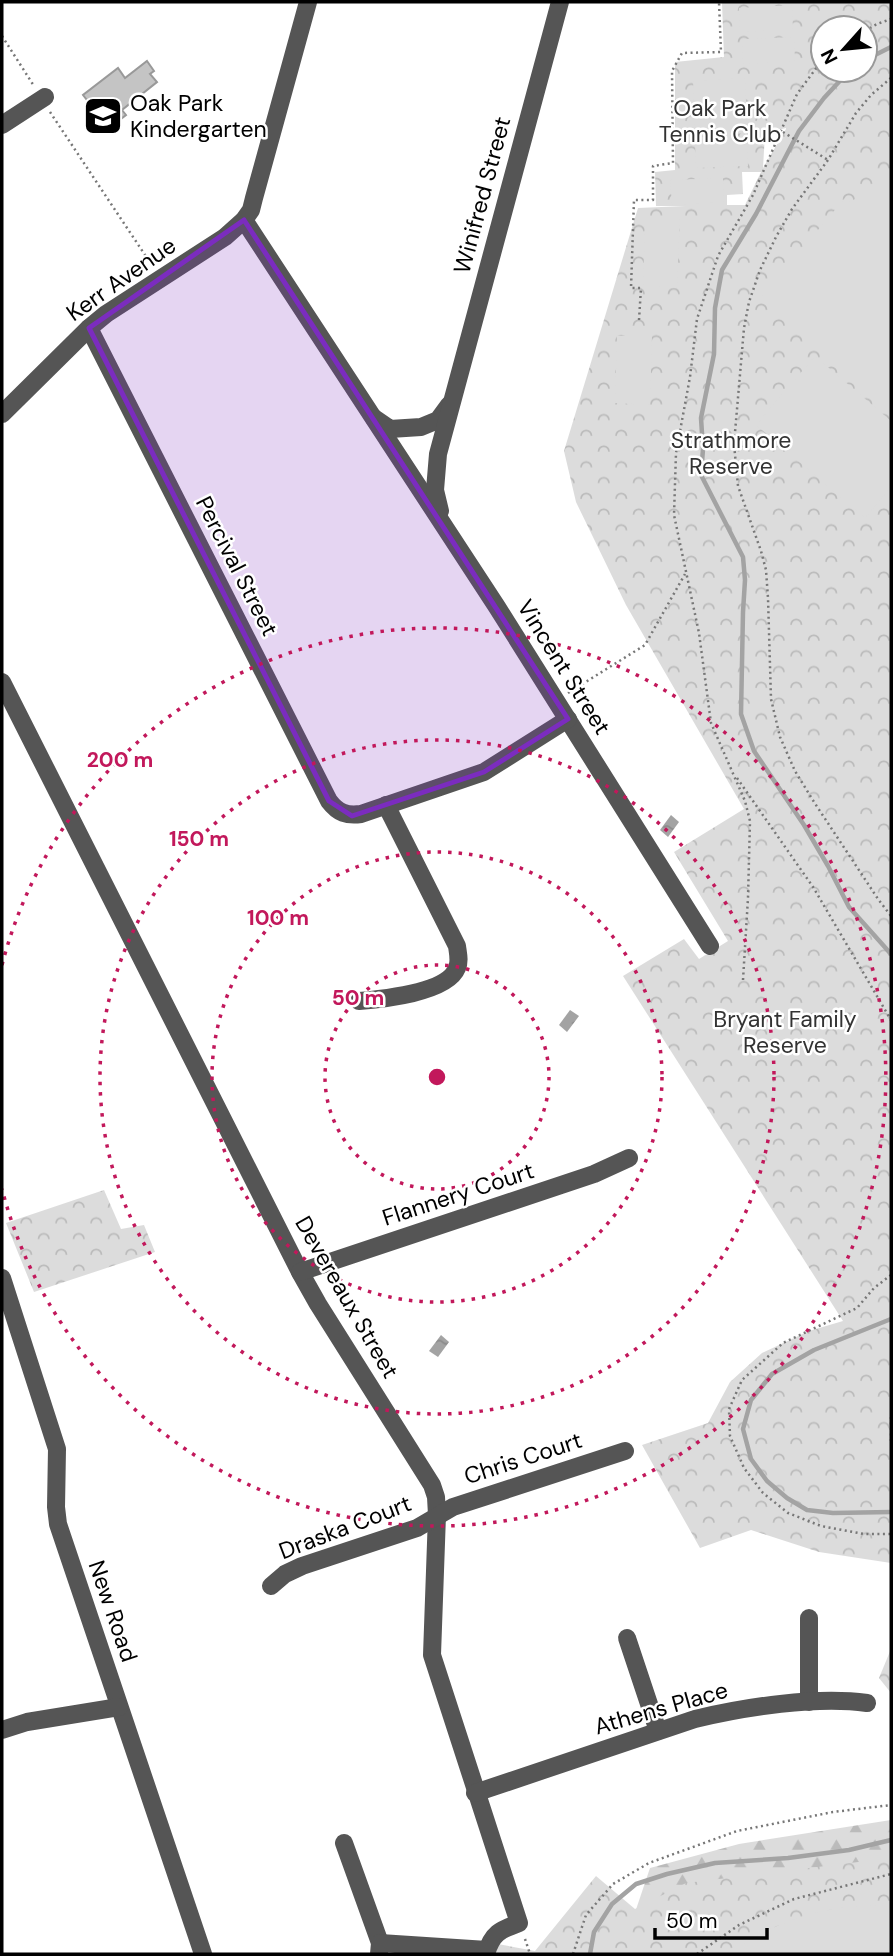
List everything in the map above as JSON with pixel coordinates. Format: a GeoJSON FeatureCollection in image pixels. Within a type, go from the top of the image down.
{"type":"FeatureCollection","features":[{"type":"Feature","properties":{"kind":"street"},"geometry":{"type":"LineString","coordinates":[[244,220],[251,210],[308,2]]}},
{"type":"Feature","properties":{"kind":"street","name":"Winifred Street"},"geometry":{"type":"LineString","coordinates":[[451,537],[437,504],[435,490],[438,454],[560,2]]}},
{"type":"Feature","properties":{"kind":"street"},"geometry":{"type":"LineString","coordinates":[[2,125],[43,98]]}},
{"type":"Feature","properties":{"kind":"street","name":"Kerr Avenue"},"geometry":{"type":"LineString","coordinates":[[2,414],[106,314],[225,237],[244,220]]}},
{"type":"Feature","properties":{"kind":"street","name":"Vincent Street"},"geometry":{"type":"LineString","coordinates":[[244,220],[568,719],[710,946]]}},
{"type":"Feature","properties":{"kind":"street","name":"Percival Street"},"geometry":{"type":"LineString","coordinates":[[89,328],[329,802],[335,809],[352,816],[386,805]]}},
{"type":"Feature","properties":{"kind":"street"},"geometry":{"type":"LineString","coordinates":[[373,417],[390,429],[421,427],[438,420],[452,402]]}},
{"type":"Feature","properties":{"kind":"street","name":"Devereaux Street"},"geometry":{"type":"LineString","coordinates":[[2,682],[300,1272],[432,1485],[437,1515],[432,1656],[519,1923],[496,1934],[486,1952]]}},
{"type":"Feature","properties":{"kind":"street"},"geometry":{"type":"LineString","coordinates":[[359,1001],[394,998],[428,988],[453,974],[459,957],[457,946],[386,805],[484,772],[568,719]]}},
{"type":"Feature","properties":{"kind":"street","name":"Flannery Court"},"geometry":{"type":"LineString","coordinates":[[300,1272],[594,1174],[629,1158]]}},
{"type":"Feature","properties":{"kind":"street","name":"New Road"},"geometry":{"type":"LineString","coordinates":[[2,1278],[57,1449],[58,1524],[203,1954]]}},
{"type":"Feature","properties":{"kind":"street","name":"Chris Court"},"geometry":{"type":"LineString","coordinates":[[437,1515],[453,1507],[625,1451]]}},
{"type":"Feature","properties":{"kind":"street","name":"Draska Court"},"geometry":{"type":"LineString","coordinates":[[271,1586],[285,1574],[302,1566],[417,1528],[437,1515]]}},
{"type":"Feature","properties":{"kind":"street"},"geometry":{"type":"LineString","coordinates":[[809,1618],[809,1702]]}},
{"type":"Feature","properties":{"kind":"street"},"geometry":{"type":"LineString","coordinates":[[627,1637],[658,1731]]}},
{"type":"Feature","properties":{"kind":"street","name":"Athens Place"},"geometry":{"type":"LineString","coordinates":[[475,1793],[658,1731],[724,1712],[809,1702],[844,1700],[867,1703]]}},
{"type":"Feature","properties":{"kind":"street"},"geometry":{"type":"LineString","coordinates":[[2,1730],[27,1722],[120,1707]]}},
{"type":"Feature","properties":{"kind":"street"},"geometry":{"type":"LineString","coordinates":[[344,1843],[380,1948],[486,1952]]}},
{"type":"Feature","properties":{"kind":"path"},"geometry":{"type":"LineString","coordinates":[[639,320],[641,288],[631,288],[634,200],[653,200],[653,166],[673,163],[672,71],[681,53],[721,52],[719,2]]}},
{"type":"Feature","properties":{"kind":"path"},"geometry":{"type":"LineString","coordinates":[[2,37],[153,267]]}},
{"type":"Feature","properties":{"kind":"path"},"geometry":{"type":"LineString","coordinates":[[743,979],[750,821],[745,801],[711,723],[699,633],[674,514],[676,453],[697,319],[718,256],[753,195],[797,94],[809,78]]}},
{"type":"Feature","properties":{"kind":"path"},"geometry":{"type":"LineString","coordinates":[[891,78],[871,95],[856,113],[828,160],[792,209],[761,270],[749,302],[744,328],[736,405],[735,471],[766,570],[771,699],[780,737],[795,771],[814,802],[891,916]]}},
{"type":"Feature","properties":{"kind":"path"},"geometry":{"type":"LineString","coordinates":[[782,131],[828,160]]}},
{"type":"Feature","properties":{"kind":"path"},"geometry":{"type":"LineString","coordinates":[[568,693],[645,645],[686,572]]}},
{"type":"Feature","properties":{"kind":"path"},"geometry":{"type":"LineString","coordinates":[[734,774],[813,887],[891,1020]]}},
{"type":"Feature","properties":{"kind":"path"},"geometry":{"type":"LineString","coordinates":[[891,1275],[874,1288],[857,1308],[783,1343],[742,1380],[729,1409],[730,1436],[744,1468],[763,1493],[788,1513],[821,1526],[864,1534],[891,1534]]}},
{"type":"Feature","properties":{"kind":"path"},"geometry":{"type":"LineString","coordinates":[[891,1418],[891,1441]]}},
{"type":"Feature","properties":{"kind":"path"},"geometry":{"type":"LineString","coordinates":[[573,1954],[586,1915],[613,1884],[649,1863],[737,1831],[833,1812],[891,1805]]}},
{"type":"Feature","properties":{"kind":"path"},"geometry":{"type":"LineString","coordinates":[[697,1954],[739,1925],[794,1899],[891,1874]]}},
{"type":"Feature","properties":{"kind":"highlighted area"},"geometry":{"type":"Polygon","coordinates":[[[244,220],[568,719],[484,772],[352,816],[329,801],[89,328],[244,220]]]}},
{"type":"Feature","properties":{"kind":"green space"},"geometry":{"type":"Polygon","coordinates":[[[722,2],[891,2],[891,1563],[819,1552],[751,1530],[700,1548],[642,1445],[708,1423],[730,1382],[762,1353],[809,1331],[843,1321],[623,976],[684,939],[699,959],[728,941],[674,852],[744,809],[626,605],[576,502],[564,451],[638,208],[685,206],[656,206],[655,172],[675,170],[675,62],[724,57],[722,2]],[[786,128],[765,133],[763,168],[786,128]],[[742,172],[743,194],[727,195],[727,205],[745,205],[761,172],[742,172]]]}},
{"type":"Feature","properties":{"kind":"green space"},"geometry":{"type":"Polygon","coordinates":[[[792,5],[793,29],[740,32],[739,8],[792,5]]]}},
{"type":"Feature","properties":{"kind":"green space"},"geometry":{"type":"Polygon","coordinates":[[[794,37],[795,61],[743,64],[742,39],[794,37]]]}},
{"type":"Feature","properties":{"kind":"green space"},"geometry":{"type":"Polygon","coordinates":[[[745,78],[746,102],[694,105],[693,81],[745,78]]]}},
{"type":"Feature","properties":{"kind":"green space","name":"Oak Park Tennis Club"},"geometry":{"type":"Polygon","coordinates":[[[746,109],[748,133],[695,136],[694,111],[746,109]]]}},
{"type":"Feature","properties":{"kind":"green space"},"geometry":{"type":"Polygon","coordinates":[[[747,141],[748,166],[696,168],[695,144],[747,141]]]}},
{"type":"Feature","properties":{"kind":"green space"},"geometry":{"type":"Polygon","coordinates":[[[723,178],[724,202],[672,205],[670,180],[723,178]]]}},
{"type":"Feature","properties":{"kind":"green space"},"geometry":{"type":"Polygon","coordinates":[[[891,178],[891,407],[762,296],[845,198],[851,202],[891,178]]]}},
{"type":"Feature","properties":{"kind":"green space"},"geometry":{"type":"Polygon","coordinates":[[[645,219],[680,219],[677,288],[643,286],[645,219]]]}},
{"type":"Feature","properties":{"kind":"green space"},"geometry":{"type":"Polygon","coordinates":[[[617,336],[652,336],[650,405],[615,403],[617,336]]]}},
{"type":"Feature","properties":{"kind":"green space"},"geometry":{"type":"Polygon","coordinates":[[[815,356],[891,421],[891,487],[865,518],[756,425],[815,356]]]}},
{"type":"Feature","properties":{"kind":"green space"},"geometry":{"type":"Polygon","coordinates":[[[104,1190],[121,1229],[144,1225],[155,1252],[34,1292],[6,1223],[104,1190]]]}},
{"type":"Feature","properties":{"kind":"green space"},"geometry":{"type":"Polygon","coordinates":[[[891,1649],[891,1693],[879,1678],[891,1649]]]}},
{"type":"Feature","properties":{"kind":"green space"},"geometry":{"type":"Polygon","coordinates":[[[891,1820],[891,1868],[660,1954],[621,1954],[650,1868],[739,1844],[891,1820]]]}},
{"type":"Feature","properties":{"kind":"green space"},"geometry":{"type":"Polygon","coordinates":[[[891,1858],[891,1954],[495,1954],[498,1944],[535,1951],[596,1876],[635,1909],[686,1883],[891,1858]]]}},
{"type":"Feature","properties":{"kind":"green space"},"geometry":{"type":"Polygon","coordinates":[[[878,1905],[891,1908],[891,1954],[728,1954],[765,1932],[806,1915],[839,1908],[878,1905]]]}},
{"type":"Feature","properties":{"kind":"water"},"geometry":{"type":"Polygon","coordinates":[[[671,815],[679,822],[668,837],[660,830],[671,815]]]}},
{"type":"Feature","properties":{"kind":"water"},"geometry":{"type":"Polygon","coordinates":[[[570,1010],[579,1016],[567,1032],[559,1025],[570,1010]]]}},
{"type":"Feature","properties":{"kind":"water"},"geometry":{"type":"Polygon","coordinates":[[[441,1335],[449,1342],[438,1357],[429,1351],[441,1335]]]}},
{"type":"Feature","properties":{"kind":"building","name":"Oak Park Kindergarten"},"geometry":{"type":"Polygon","coordinates":[[[147,61],[154,71],[150,74],[157,82],[122,110],[126,115],[109,128],[83,95],[118,68],[125,78],[147,61]]]}},
{"type":"Feature","properties":{"kind":"waterway"},"geometry":{"type":"LineString","coordinates":[[879,53],[891,47]]}},
{"type":"Feature","properties":{"kind":"waterway"},"geometry":{"type":"LineString","coordinates":[[837,84],[799,131],[756,214],[722,270],[715,308],[714,354],[701,418],[701,475],[743,557],[745,580],[741,714],[754,751],[804,825],[849,907],[891,954]]}},
{"type":"Feature","properties":{"kind":"waterway"},"geometry":{"type":"LineString","coordinates":[[891,1319],[814,1350],[772,1374],[751,1400],[743,1429],[751,1459],[767,1481],[807,1510],[833,1513],[891,1512]]}},
{"type":"Feature","properties":{"kind":"waterway"},"geometry":{"type":"LineString","coordinates":[[590,1954],[594,1932],[612,1904],[636,1884],[715,1863],[788,1858],[849,1850],[891,1840]]}},
{"type":"Feature","properties":{"kind":"place","name":"Oak Park Kindergarten"},"geometry":{"type":"Point","coordinates":[103,116]}},
{"type":"Feature","properties":{"kind":"park label","name":"Strathmore Reserve"},"geometry":{"type":"Point","coordinates":[731,453]}},
{"type":"Feature","properties":{"kind":"park label","name":"Bryant Family Reserve"},"geometry":{"type":"Point","coordinates":[785,1032]}}]}
